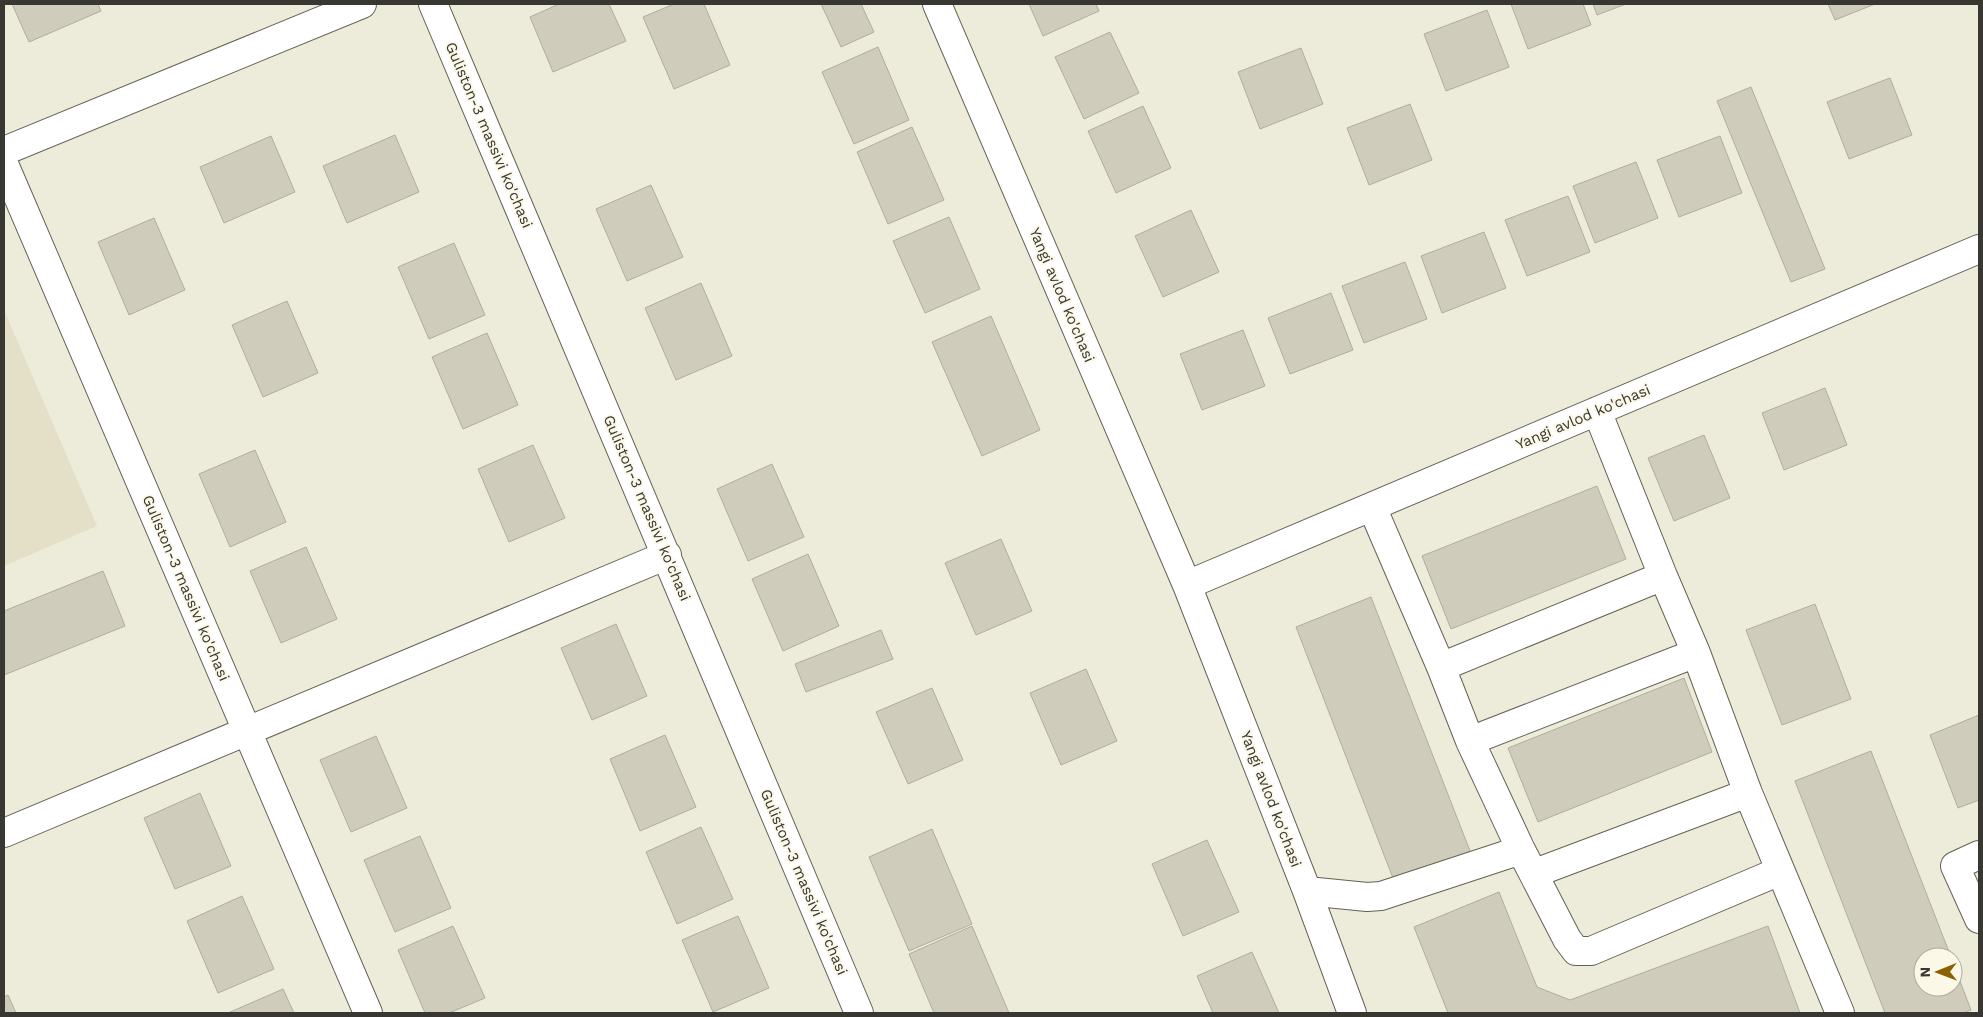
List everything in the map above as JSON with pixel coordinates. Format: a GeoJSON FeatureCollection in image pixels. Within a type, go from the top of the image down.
{"type":"FeatureCollection","features":[{"type":"Feature","properties":{"kind":"street"},"geometry":{"type":"LineString","coordinates":[[4,151],[362,4]]}},
{"type":"Feature","properties":{"kind":"street","name":"Guliston-3 massivi ko'chasi"},"geometry":{"type":"LineString","coordinates":[[433,4],[859,1013]]}},
{"type":"Feature","properties":{"kind":"street","name":"Yangi avlod ko'chasi"},"geometry":{"type":"LineString","coordinates":[[938,4],[1187,585],[1308,891],[1352,1013]]}},
{"type":"Feature","properties":{"kind":"street","name":"Guliston-3 massivi ko'chasi"},"geometry":{"type":"LineString","coordinates":[[4,164],[368,1013]]}},
{"type":"Feature","properties":{"kind":"street","name":"Yangi avlod ko'chasi"},"geometry":{"type":"LineString","coordinates":[[1187,585],[1979,249]]}},
{"type":"Feature","properties":{"kind":"street"},"geometry":{"type":"LineString","coordinates":[[1597,411],[1696,653],[1748,793],[1840,1013]]}},
{"type":"Feature","properties":{"kind":"street"},"geometry":{"type":"LineString","coordinates":[[1372,506],[1441,667],[1470,741],[1521,850],[1535,873],[1567,940],[1576,951],[1591,951],[1780,871]]}},
{"type":"Feature","properties":{"kind":"street"},"geometry":{"type":"LineString","coordinates":[[4,833],[247,729],[667,555]]}},
{"type":"Feature","properties":{"kind":"street"},"geometry":{"type":"LineString","coordinates":[[1441,667],[1663,576]]}},
{"type":"Feature","properties":{"kind":"street"},"geometry":{"type":"LineString","coordinates":[[1470,741],[1696,653]]}},
{"type":"Feature","properties":{"kind":"street"},"geometry":{"type":"LineString","coordinates":[[1535,873],[1748,793]]}},
{"type":"Feature","properties":{"kind":"street"},"geometry":{"type":"LineString","coordinates":[[1308,891],[1367,898],[1381,896],[1521,850]]}},
{"type":"Feature","properties":{"kind":"street"},"geometry":{"type":"LineString","coordinates":[[1979,855],[1955,866],[1979,919]]}},
{"type":"Feature","properties":{"kind":"shaded area"},"geometry":{"type":"Polygon","coordinates":[[[4,310],[97,526],[4,566],[4,310]]]}},
{"type":"Feature","properties":{"kind":"building"},"geometry":{"type":"Polygon","coordinates":[[[12,4],[98,4],[101,11],[29,42],[12,4]]]}},
{"type":"Feature","properties":{"kind":"building"},"geometry":{"type":"Polygon","coordinates":[[[559,4],[609,4],[626,41],[553,72],[530,17],[559,4]]]}},
{"type":"Feature","properties":{"kind":"building"},"geometry":{"type":"Polygon","coordinates":[[[674,4],[704,4],[730,65],[674,89],[643,17],[674,4]]]}},
{"type":"Feature","properties":{"kind":"building"},"geometry":{"type":"Polygon","coordinates":[[[821,4],[861,4],[874,32],[841,47],[821,4]]]}},
{"type":"Feature","properties":{"kind":"building"},"geometry":{"type":"Polygon","coordinates":[[[1029,4],[1096,4],[1099,11],[1043,36],[1029,4]]]}},
{"type":"Feature","properties":{"kind":"building"},"geometry":{"type":"Polygon","coordinates":[[[1511,4],[1583,4],[1591,25],[1528,49],[1511,4]]]}},
{"type":"Feature","properties":{"kind":"building"},"geometry":{"type":"Polygon","coordinates":[[[1593,4],[1626,4],[1597,15],[1593,4]]]}},
{"type":"Feature","properties":{"kind":"building"},"geometry":{"type":"Polygon","coordinates":[[[1828,4],[1875,4],[1835,20],[1828,4]]]}},
{"type":"Feature","properties":{"kind":"building"},"geometry":{"type":"Polygon","coordinates":[[[1487,10],[1509,67],[1446,91],[1424,34],[1487,10]]]}},
{"type":"Feature","properties":{"kind":"building"},"geometry":{"type":"Polygon","coordinates":[[[1110,32],[1139,93],[1084,119],[1055,57],[1110,32]]]}},
{"type":"Feature","properties":{"kind":"building"},"geometry":{"type":"Polygon","coordinates":[[[878,47],[909,120],[854,144],[822,72],[878,47]]]}},
{"type":"Feature","properties":{"kind":"building"},"geometry":{"type":"Polygon","coordinates":[[[1301,48],[1323,104],[1260,129],[1238,72],[1301,48]]]}},
{"type":"Feature","properties":{"kind":"building"},"geometry":{"type":"Polygon","coordinates":[[[1890,78],[1912,135],[1849,159],[1827,102],[1890,78]]]}},
{"type":"Feature","properties":{"kind":"building"},"geometry":{"type":"Polygon","coordinates":[[[1751,87],[1825,269],[1791,282],[1717,101],[1751,87]]]}},
{"type":"Feature","properties":{"kind":"building"},"geometry":{"type":"Polygon","coordinates":[[[1410,104],[1432,160],[1369,185],[1347,128],[1410,104]]]}},
{"type":"Feature","properties":{"kind":"building"},"geometry":{"type":"Polygon","coordinates":[[[1143,106],[1171,168],[1116,193],[1088,131],[1143,106]]]}},
{"type":"Feature","properties":{"kind":"building"},"geometry":{"type":"Polygon","coordinates":[[[912,127],[944,200],[888,224],[857,152],[912,127]]]}},
{"type":"Feature","properties":{"kind":"building"},"geometry":{"type":"Polygon","coordinates":[[[395,135],[419,192],[347,223],[323,166],[395,135]]]}},
{"type":"Feature","properties":{"kind":"building"},"geometry":{"type":"Polygon","coordinates":[[[271,136],[295,192],[224,223],[200,167],[271,136]]]}},
{"type":"Feature","properties":{"kind":"building"},"geometry":{"type":"Polygon","coordinates":[[[1720,136],[1742,193],[1679,217],[1657,160],[1720,136]]]}},
{"type":"Feature","properties":{"kind":"building"},"geometry":{"type":"Polygon","coordinates":[[[1636,162],[1658,218],[1595,243],[1573,186],[1636,162]]]}},
{"type":"Feature","properties":{"kind":"building"},"geometry":{"type":"Polygon","coordinates":[[[651,185],[683,257],[627,281],[596,209],[651,185]]]}},
{"type":"Feature","properties":{"kind":"building"},"geometry":{"type":"Polygon","coordinates":[[[1568,196],[1590,252],[1527,276],[1505,220],[1568,196]]]}},
{"type":"Feature","properties":{"kind":"building"},"geometry":{"type":"Polygon","coordinates":[[[1191,210],[1219,272],[1163,297],[1135,236],[1191,210]]]}},
{"type":"Feature","properties":{"kind":"building"},"geometry":{"type":"Polygon","coordinates":[[[949,217],[980,289],[925,313],[893,241],[949,217]]]}},
{"type":"Feature","properties":{"kind":"building"},"geometry":{"type":"Polygon","coordinates":[[[154,218],[185,290],[129,315],[98,242],[154,218]]]}},
{"type":"Feature","properties":{"kind":"building"},"geometry":{"type":"Polygon","coordinates":[[[1484,232],[1506,288],[1442,313],[1421,256],[1484,232]]]}},
{"type":"Feature","properties":{"kind":"building"},"geometry":{"type":"Polygon","coordinates":[[[454,243],[485,315],[429,339],[398,267],[454,243]]]}},
{"type":"Feature","properties":{"kind":"building"},"geometry":{"type":"Polygon","coordinates":[[[1405,262],[1427,319],[1364,343],[1342,286],[1405,262]]]}},
{"type":"Feature","properties":{"kind":"building"},"geometry":{"type":"Polygon","coordinates":[[[701,283],[732,356],[676,380],[645,308],[701,283]]]}},
{"type":"Feature","properties":{"kind":"building"},"geometry":{"type":"Polygon","coordinates":[[[1331,293],[1353,350],[1290,374],[1268,318],[1331,293]]]}},
{"type":"Feature","properties":{"kind":"building"},"geometry":{"type":"Polygon","coordinates":[[[287,301],[318,373],[263,397],[232,325],[287,301]]]}},
{"type":"Feature","properties":{"kind":"building"},"geometry":{"type":"Polygon","coordinates":[[[991,316],[1040,430],[982,456],[932,342],[991,316]]]}},
{"type":"Feature","properties":{"kind":"building"},"geometry":{"type":"Polygon","coordinates":[[[1243,330],[1265,386],[1202,410],[1180,354],[1243,330]]]}},
{"type":"Feature","properties":{"kind":"building"},"geometry":{"type":"Polygon","coordinates":[[[487,333],[518,405],[463,429],[432,357],[487,333]]]}},
{"type":"Feature","properties":{"kind":"building"},"geometry":{"type":"Polygon","coordinates":[[[1825,388],[1847,445],[1784,470],[1762,413],[1825,388]]]}},
{"type":"Feature","properties":{"kind":"building"},"geometry":{"type":"Polygon","coordinates":[[[1704,435],[1730,498],[1674,521],[1648,458],[1704,435]]]}},
{"type":"Feature","properties":{"kind":"building"},"geometry":{"type":"Polygon","coordinates":[[[533,445],[565,518],[509,542],[478,469],[533,445]]]}},
{"type":"Feature","properties":{"kind":"building"},"geometry":{"type":"Polygon","coordinates":[[[255,450],[286,522],[230,547],[199,474],[255,450]]]}},
{"type":"Feature","properties":{"kind":"building"},"geometry":{"type":"Polygon","coordinates":[[[772,464],[804,537],[748,561],[717,489],[772,464]]]}},
{"type":"Feature","properties":{"kind":"building"},"geometry":{"type":"Polygon","coordinates":[[[1597,486],[1626,559],[1451,629],[1422,556],[1597,486]]]}},
{"type":"Feature","properties":{"kind":"building"},"geometry":{"type":"Polygon","coordinates":[[[1001,539],[1032,611],[976,635],[945,563],[1001,539]]]}},
{"type":"Feature","properties":{"kind":"building"},"geometry":{"type":"Polygon","coordinates":[[[306,547],[337,619],[281,643],[250,571],[306,547]]]}},
{"type":"Feature","properties":{"kind":"building"},"geometry":{"type":"Polygon","coordinates":[[[808,554],[839,626],[783,651],[752,579],[808,554]]]}},
{"type":"Feature","properties":{"kind":"building"},"geometry":{"type":"Polygon","coordinates":[[[103,571],[125,626],[4,675],[4,611],[103,571]]]}},
{"type":"Feature","properties":{"kind":"building"},"geometry":{"type":"Polygon","coordinates":[[[1371,597],[1472,856],[1396,886],[1296,627],[1371,597]]]}},
{"type":"Feature","properties":{"kind":"building"},"geometry":{"type":"Polygon","coordinates":[[[1815,604],[1851,699],[1782,725],[1746,630],[1815,604]]]}},
{"type":"Feature","properties":{"kind":"building"},"geometry":{"type":"Polygon","coordinates":[[[616,624],[647,696],[592,720],[561,648],[616,624]]]}},
{"type":"Feature","properties":{"kind":"building"},"geometry":{"type":"Polygon","coordinates":[[[881,630],[893,659],[806,692],[795,664],[881,630]]]}},
{"type":"Feature","properties":{"kind":"building"},"geometry":{"type":"Polygon","coordinates":[[[1086,669],[1117,741],[1061,765],[1030,693],[1086,669]]]}},
{"type":"Feature","properties":{"kind":"building"},"geometry":{"type":"Polygon","coordinates":[[[1684,678],[1712,752],[1538,822],[1508,748],[1684,678]]]}},
{"type":"Feature","properties":{"kind":"building"},"geometry":{"type":"Polygon","coordinates":[[[932,688],[963,760],[908,784],[876,712],[932,688]]]}},
{"type":"Feature","properties":{"kind":"building"},"geometry":{"type":"Polygon","coordinates":[[[1979,715],[1979,800],[1958,808],[1930,735],[1979,715]]]}},
{"type":"Feature","properties":{"kind":"building"},"geometry":{"type":"Polygon","coordinates":[[[665,735],[696,807],[640,831],[610,759],[665,735]]]}},
{"type":"Feature","properties":{"kind":"building"},"geometry":{"type":"Polygon","coordinates":[[[376,736],[407,808],[351,832],[320,760],[376,736]]]}},
{"type":"Feature","properties":{"kind":"building"},"geometry":{"type":"Polygon","coordinates":[[[1871,751],[1947,947],[1913,947],[1913,997],[1963,997],[1963,989],[1971,1010],[1964,1013],[1885,1013],[1795,781],[1871,751]]]}},
{"type":"Feature","properties":{"kind":"building"},"geometry":{"type":"Polygon","coordinates":[[[200,793],[231,866],[175,889],[144,818],[200,793]]]}},
{"type":"Feature","properties":{"kind":"building"},"geometry":{"type":"Polygon","coordinates":[[[701,827],[733,899],[677,924],[646,852],[701,827]]]}},
{"type":"Feature","properties":{"kind":"building"},"geometry":{"type":"Polygon","coordinates":[[[932,829],[972,924],[909,951],[869,857],[932,829]]]}},
{"type":"Feature","properties":{"kind":"building"},"geometry":{"type":"Polygon","coordinates":[[[420,836],[451,908],[395,932],[364,860],[420,836]]]}},
{"type":"Feature","properties":{"kind":"building"},"geometry":{"type":"Polygon","coordinates":[[[1207,840],[1239,912],[1183,936],[1152,864],[1207,840]]]}},
{"type":"Feature","properties":{"kind":"building"},"geometry":{"type":"Polygon","coordinates":[[[1499,892],[1537,987],[1570,1000],[1768,926],[1800,1013],[1448,1013],[1414,927],[1499,892]]]}},
{"type":"Feature","properties":{"kind":"building"},"geometry":{"type":"Polygon","coordinates":[[[242,896],[274,969],[218,993],[187,921],[242,896]]]}},
{"type":"Feature","properties":{"kind":"building"},"geometry":{"type":"Polygon","coordinates":[[[738,916],[769,988],[713,1012],[682,940],[738,916]]]}},
{"type":"Feature","properties":{"kind":"building"},"geometry":{"type":"Polygon","coordinates":[[[453,926],[485,998],[449,1013],[425,1013],[398,950],[453,926]]]}},
{"type":"Feature","properties":{"kind":"building"},"geometry":{"type":"Polygon","coordinates":[[[972,926],[1009,1013],[934,1013],[909,954],[972,926]]]}},
{"type":"Feature","properties":{"kind":"building"},"geometry":{"type":"Polygon","coordinates":[[[1252,952],[1279,1013],[1213,1013],[1197,976],[1252,952]]]}},
{"type":"Feature","properties":{"kind":"building"},"geometry":{"type":"Polygon","coordinates":[[[283,989],[294,1013],[228,1013],[283,989]]]}},
{"type":"Feature","properties":{"kind":"building"},"geometry":{"type":"Polygon","coordinates":[[[8,995],[16,1013],[4,1013],[4,997],[8,995]]]}}]}
